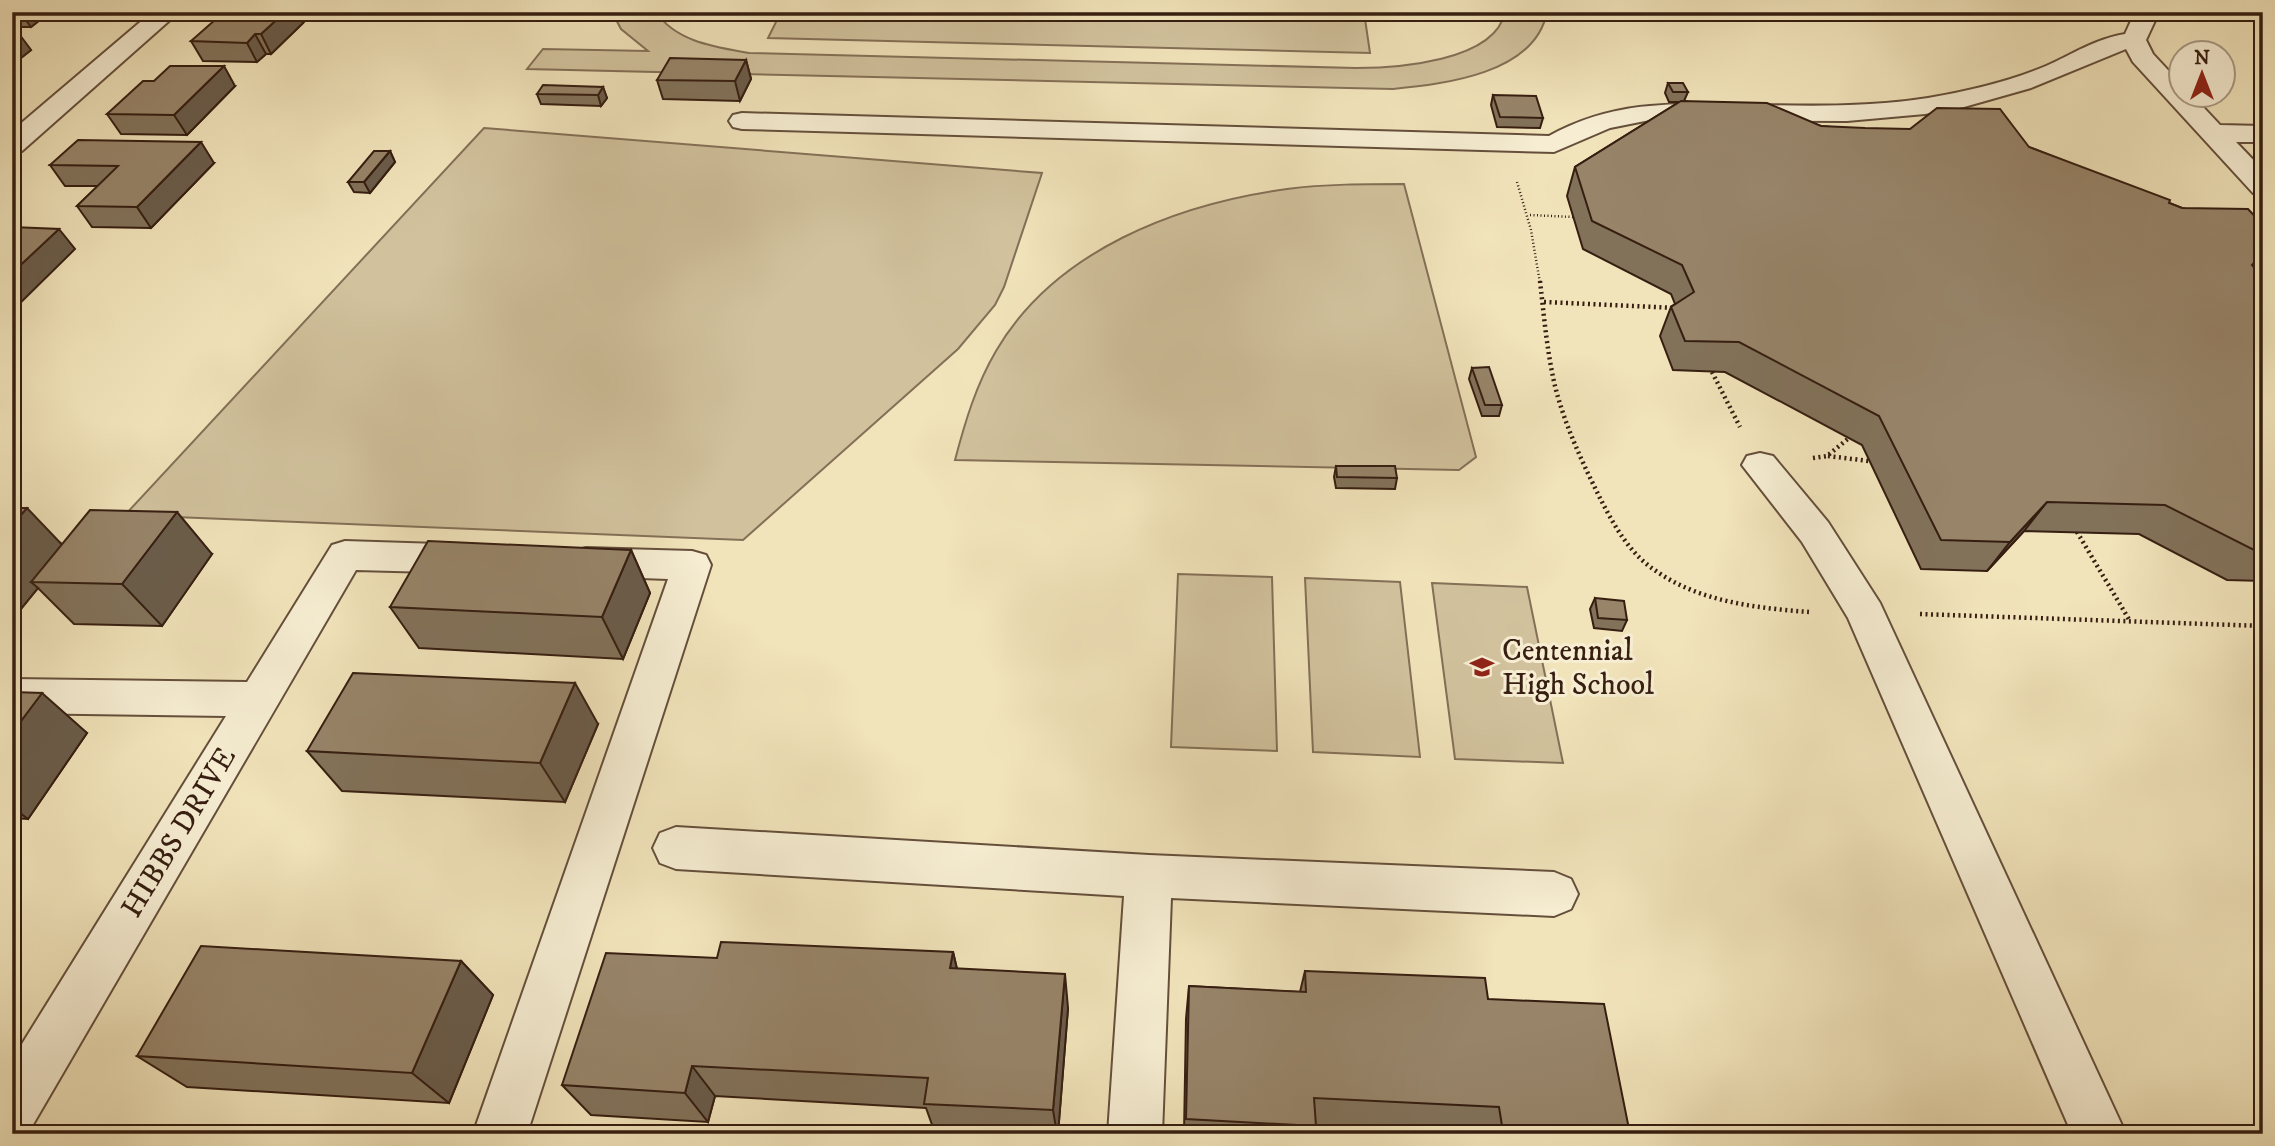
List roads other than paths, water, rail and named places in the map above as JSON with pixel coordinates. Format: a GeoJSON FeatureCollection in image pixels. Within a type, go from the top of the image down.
{"type":"FeatureCollection","features":[{"type":"Feature","properties":{"kind":"street"},"geometry":{"type":"LineString","coordinates":[[12,145],[167,12]]}},
{"type":"Feature","properties":{"kind":"street"},"geometry":{"type":"LineString","coordinates":[[2134,40],[2147,12]]}},
{"type":"Feature","properties":{"kind":"street"},"geometry":{"type":"LineString","coordinates":[[742,121],[1554,144],[1588,125],[1626,114],[1850,112],[1960,99],[2032,80],[2059,69],[2098,47],[2134,40]]}},
{"type":"Feature","properties":{"kind":"street"},"geometry":{"type":"LineString","coordinates":[[2134,40],[2142,57],[2156,75],[2263,187]]}},
{"type":"Feature","properties":{"kind":"street"},"geometry":{"type":"LineString","coordinates":[[2211,133],[2263,134]]}},
{"type":"Feature","properties":{"kind":"street"},"geometry":{"type":"LineString","coordinates":[[1760,464],[1815,532],[1866,614],[2099,1134]]}},
{"type":"Feature","properties":{"kind":"street","name":"HIBBS DRIVE"},"geometry":{"type":"LineString","coordinates":[[12,1110],[345,555],[512,560]]}},
{"type":"Feature","properties":{"kind":"street"},"geometry":{"type":"LineString","coordinates":[[500,1134],[692,565],[553,561]]}},
{"type":"Feature","properties":{"kind":"street"},"geometry":{"type":"LineString","coordinates":[[12,696],[258,699]]}},
{"type":"Feature","properties":{"kind":"street"},"geometry":{"type":"LineString","coordinates":[[676,848],[1149,876],[1554,894]]}},
{"type":"Feature","properties":{"kind":"street"},"geometry":{"type":"LineString","coordinates":[[1135,1134],[1149,876]]}},
{"type":"Feature","properties":{"kind":"place","name":"Centennial High School"},"geometry":{"type":"Point","coordinates":[1482,667]}}]}
